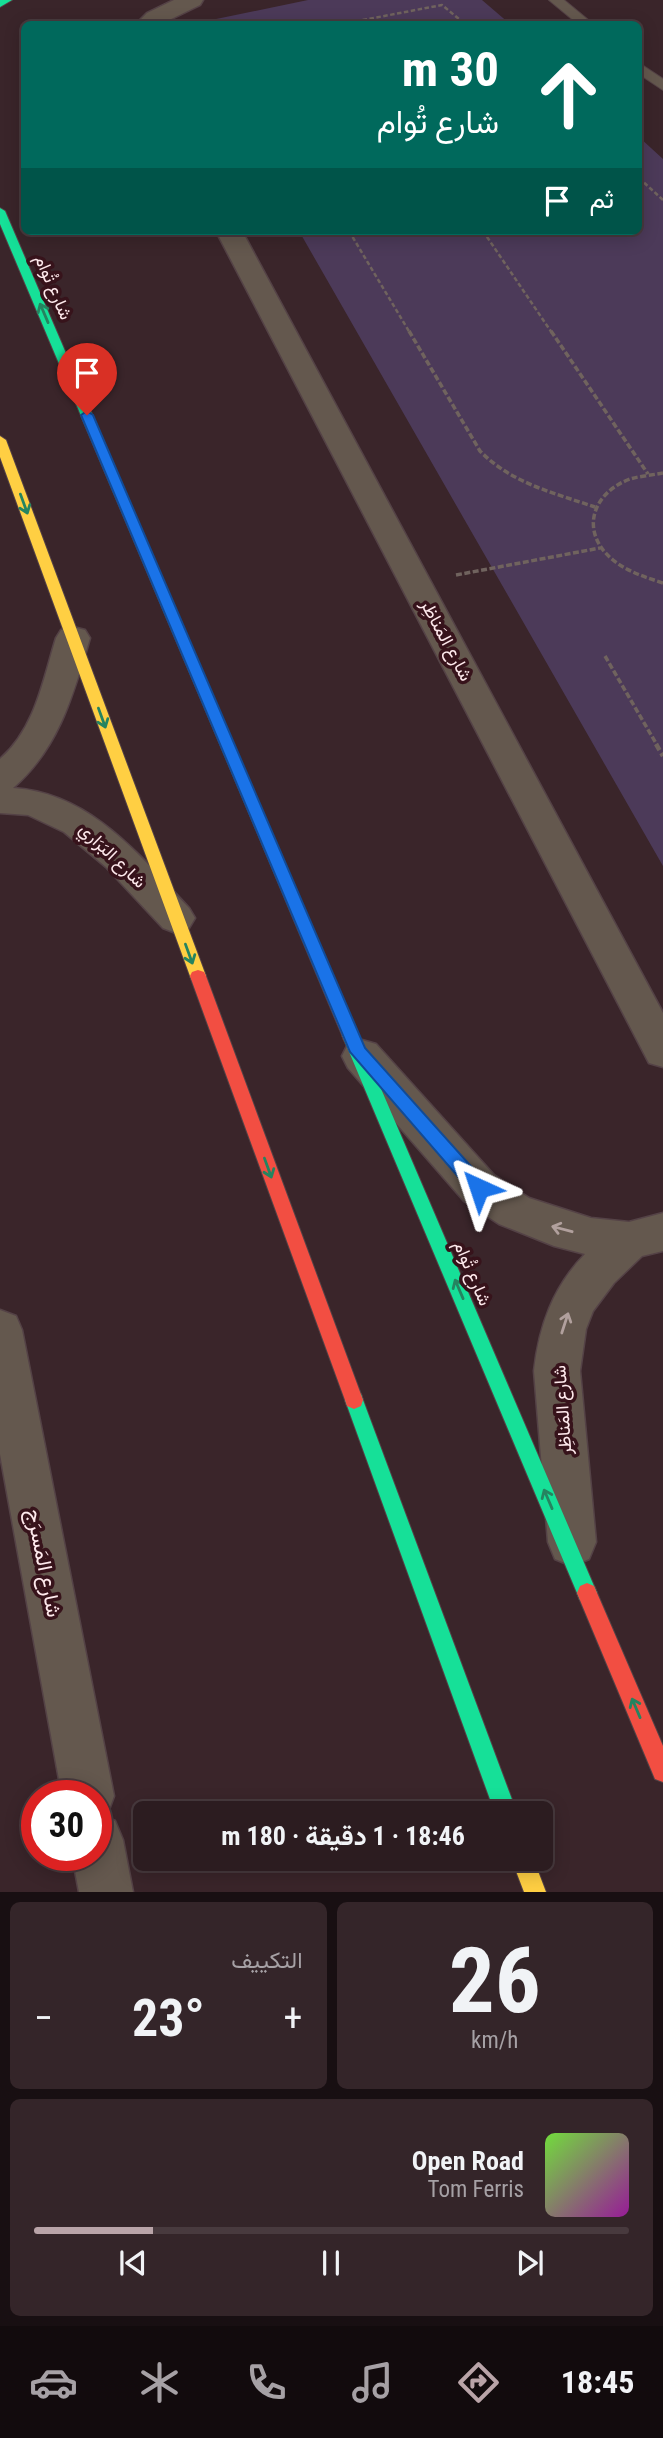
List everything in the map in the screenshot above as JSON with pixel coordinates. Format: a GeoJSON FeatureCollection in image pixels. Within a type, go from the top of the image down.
{"type":"FeatureCollection","features":[{"type":"Feature","properties":{"kind":"main road"},"geometry":{"type":"LineString","coordinates":[[0,4],[7,0]]}},
{"type":"Feature","properties":{"kind":"main road","name":"شارع تُوام"},"geometry":{"type":"LineString","coordinates":[[0,211],[663,1771]]}},
{"type":"Feature","properties":{"kind":"main road"},"geometry":{"type":"LineString","coordinates":[[0,440],[502,1801]]}},
{"type":"Feature","properties":{"kind":"main road"},"geometry":{"type":"LineString","coordinates":[[528,1871],[535,1892]]}},
{"type":"Feature","properties":{"kind":"street"},"geometry":{"type":"LineString","coordinates":[[152,21],[192,0]]}},
{"type":"Feature","properties":{"kind":"street","name":"شارع المَناظِر"},"geometry":{"type":"LineString","coordinates":[[231,235],[663,1051]]}},
{"type":"Feature","properties":{"kind":"street"},"geometry":{"type":"LineString","coordinates":[[0,779],[19,763],[44,729],[73,638]]}},
{"type":"Feature","properties":{"kind":"street","name":"شارع البَرَاري"},"geometry":{"type":"LineString","coordinates":[[0,800],[49,807],[87,827],[176,918]]}},
{"type":"Feature","properties":{"kind":"street","name":"شارع المَناظِر"},"geometry":{"type":"LineString","coordinates":[[358,1052],[479,1188],[514,1211],[554,1227],[591,1237],[646,1237]]}},
{"type":"Feature","properties":{"kind":"street","name":"شارع المَناظِر"},"geometry":{"type":"LineString","coordinates":[[574,1561],[557,1371],[559,1343],[566,1316],[581,1288],[646,1237]]}},
{"type":"Feature","properties":{"kind":"street","name":"شارع المَسرَج"},"geometry":{"type":"LineString","coordinates":[[0,1330],[85,1780]]}},
{"type":"Feature","properties":{"kind":"street"},"geometry":{"type":"LineString","coordinates":[[102,1871],[106,1892]]}},
{"type":"Feature","properties":{"kind":"lane"},"geometry":{"type":"LineString","coordinates":[[556,0],[582,21]]}},
{"type":"Feature","properties":{"kind":"lane"},"geometry":{"type":"LineString","coordinates":[[642,68],[663,86]]}},
{"type":"Feature","properties":{"kind":"path"},"geometry":{"type":"LineString","coordinates":[[358,21],[442,5],[461,21]]}},
{"type":"Feature","properties":{"kind":"path"},"geometry":{"type":"LineString","coordinates":[[642,181],[663,200]]}},
{"type":"Feature","properties":{"kind":"path"},"geometry":{"type":"LineString","coordinates":[[351,235],[492,467],[595,507]]}},
{"type":"Feature","properties":{"kind":"path"},"geometry":{"type":"LineString","coordinates":[[487,235],[648,474]]}},
{"type":"Feature","properties":{"kind":"path"},"geometry":{"type":"LineString","coordinates":[[663,473],[648,474],[615,486],[595,507],[591,520],[593,534],[600,548],[629,572],[663,583]]}},
{"type":"Feature","properties":{"kind":"path"},"geometry":{"type":"LineString","coordinates":[[417,582],[600,548]]}},
{"type":"Feature","properties":{"kind":"path"},"geometry":{"type":"LineString","coordinates":[[605,656],[663,757]]}},
{"type":"Feature","properties":{"kind":"shaded area"},"geometry":{"type":"Polygon","coordinates":[[[308,0],[482,0],[506,21],[206,21],[308,0]]]}},
{"type":"Feature","properties":{"kind":"shaded area"},"geometry":{"type":"Polygon","coordinates":[[[642,140],[663,159],[663,866],[301,235],[642,235],[642,140]]]}},
{"type":"Feature","properties":{"kind":"traffic: fast"},"geometry":{"type":"LineString","coordinates":[[0,4],[7,0]]}},
{"type":"Feature","properties":{"kind":"traffic: fast"},"geometry":{"type":"LineString","coordinates":[[0,211],[259,820]]}},
{"type":"Feature","properties":{"kind":"traffic: fast"},"geometry":{"type":"LineString","coordinates":[[350,1035],[587,1593]]}},
{"type":"Feature","properties":{"kind":"traffic: fast"},"geometry":{"type":"LineString","coordinates":[[354,1400],[502,1801]]}},
{"type":"Feature","properties":{"kind":"traffic: slow"},"geometry":{"type":"LineString","coordinates":[[0,440],[198,976]]}},
{"type":"Feature","properties":{"kind":"traffic: slow"},"geometry":{"type":"LineString","coordinates":[[527,1871],[535,1892]]}},
{"type":"Feature","properties":{"kind":"traffic: jam"},"geometry":{"type":"LineString","coordinates":[[259,820],[350,1035]]}},
{"type":"Feature","properties":{"kind":"traffic: jam"},"geometry":{"type":"LineString","coordinates":[[198,976],[354,1400]]}},
{"type":"Feature","properties":{"kind":"traffic: jam"},"geometry":{"type":"LineString","coordinates":[[587,1593],[663,1771]]}},
{"type":"Feature","properties":{"kind":"route"},"geometry":{"type":"LineString","coordinates":[[87,415],[358,1052],[479,1188]]}}]}
